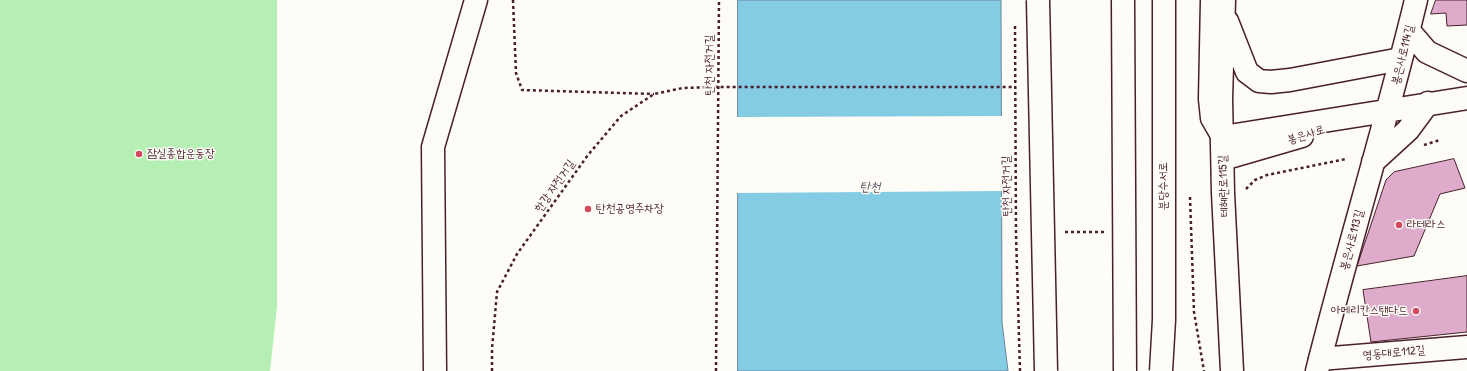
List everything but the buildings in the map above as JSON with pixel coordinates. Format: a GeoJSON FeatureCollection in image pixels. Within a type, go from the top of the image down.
{"type":"FeatureCollection","features":[{"type":"Feature","properties":{"kind":"main road"},"geometry":{"type":"LineString","coordinates":[[434,371],[433,147],[476,0]]}},
{"type":"Feature","properties":{"kind":"main road"},"geometry":{"type":"LineString","coordinates":[[1038,0],[1046,371]]}},
{"type":"Feature","properties":{"kind":"main road"},"geometry":{"type":"LineString","coordinates":[[1123,0],[1125,371]]}},
{"type":"Feature","properties":{"kind":"main road","name":"분당수서로"},"geometry":{"type":"LineString","coordinates":[[1161,371],[1164,320],[1164,0]]}},
{"type":"Feature","properties":{"kind":"main road","name":"봉은사로114길"},"geometry":{"type":"LineString","coordinates":[[1389,110],[1416,0]]}},
{"type":"Feature","properties":{"kind":"main road"},"geometry":{"type":"LineString","coordinates":[[1220,4],[1246,72],[1259,81],[1271,82],[1290,80],[1401,59]]}},
{"type":"Feature","properties":{"kind":"main road"},"geometry":{"type":"LineString","coordinates":[[1220,4],[1210,99],[1212,118],[1223,137]]}},
{"type":"Feature","properties":{"kind":"main road"},"geometry":{"type":"LineString","coordinates":[[1409,31],[1427,52],[1467,71]]}},
{"type":"Feature","properties":{"kind":"main road","name":"봉은사로"},"geometry":{"type":"LineString","coordinates":[[1223,137],[1428,103],[1467,98]]}},
{"type":"Feature","properties":{"kind":"main road"},"geometry":{"type":"LineString","coordinates":[[1373,163],[1408,130],[1428,103]]}},
{"type":"Feature","properties":{"kind":"main road","name":"봉은사로"},"geometry":{"type":"LineString","coordinates":[[1223,159],[1389,110]]}},
{"type":"Feature","properties":{"kind":"main road","name":"봉은사로113길"},"geometry":{"type":"LineString","coordinates":[[1319,365],[1373,163],[1389,110]]}},
{"type":"Feature","properties":{"kind":"main road","name":"테헤란로115길"},"geometry":{"type":"LineString","coordinates":[[1223,137],[1232,371]]}},
{"type":"Feature","properties":{"kind":"main road"},"geometry":{"type":"LineString","coordinates":[[1164,320],[1170,371]]}},
{"type":"Feature","properties":{"kind":"main road","name":"영동대로112길"},"geometry":{"type":"LineString","coordinates":[[1319,365],[1467,347]]}},
{"type":"Feature","properties":{"kind":"path"},"geometry":{"type":"LineString","coordinates":[[513,0],[516,73],[522,90],[654,94]]}},
{"type":"Feature","properties":{"kind":"path","name":"탄천 자전거길"},"geometry":{"type":"LineString","coordinates":[[716,371],[719,0]]}},
{"type":"Feature","properties":{"kind":"path","name":"탄천 자전거길"},"geometry":{"type":"LineString","coordinates":[[1015,24],[1016,234],[1020,371]]}},
{"type":"Feature","properties":{"kind":"path","name":"한강 자전거길"},"geometry":{"type":"LineString","coordinates":[[492,371],[492,349],[497,292],[517,254],[588,155],[621,116],[654,94],[683,88],[719,86],[1015,87]]}},
{"type":"Feature","properties":{"kind":"path"},"geometry":{"type":"LineString","coordinates":[[1246,189],[1255,180],[1267,175],[1346,159]]}},
{"type":"Feature","properties":{"kind":"path"},"geometry":{"type":"LineString","coordinates":[[1190,197],[1194,312],[1204,371]]}},
{"type":"Feature","properties":{"kind":"green space","name":"잠실종합운동장"},"geometry":{"type":"Polygon","coordinates":[[[0,0],[277,0],[277,307],[270,371],[0,371],[0,0]]]}},
{"type":"Feature","properties":{"kind":"water","name":"탄천"},"geometry":{"type":"Polygon","coordinates":[[[738,0],[1001,0],[1002,322],[1008,371],[738,371],[738,0]]]}},
{"type":"Feature","properties":{"kind":"pier"},"geometry":{"type":"Polygon","coordinates":[[[1003,116],[1004,191],[736,193],[736,117],[1003,116]]]}},
{"type":"Feature","properties":{"kind":"place","name":"잠실종합운동장"},"geometry":{"type":"Point","coordinates":[139,154]}},
{"type":"Feature","properties":{"kind":"place","name":"탄천공영주차장"},"geometry":{"type":"Point","coordinates":[588,209]}},
{"type":"Feature","properties":{"kind":"place","name":"라테라스"},"geometry":{"type":"Point","coordinates":[1399,225]}},
{"type":"Feature","properties":{"kind":"place","name":"아메리칸스탠다드"},"geometry":{"type":"Point","coordinates":[1416,311]}}]}
